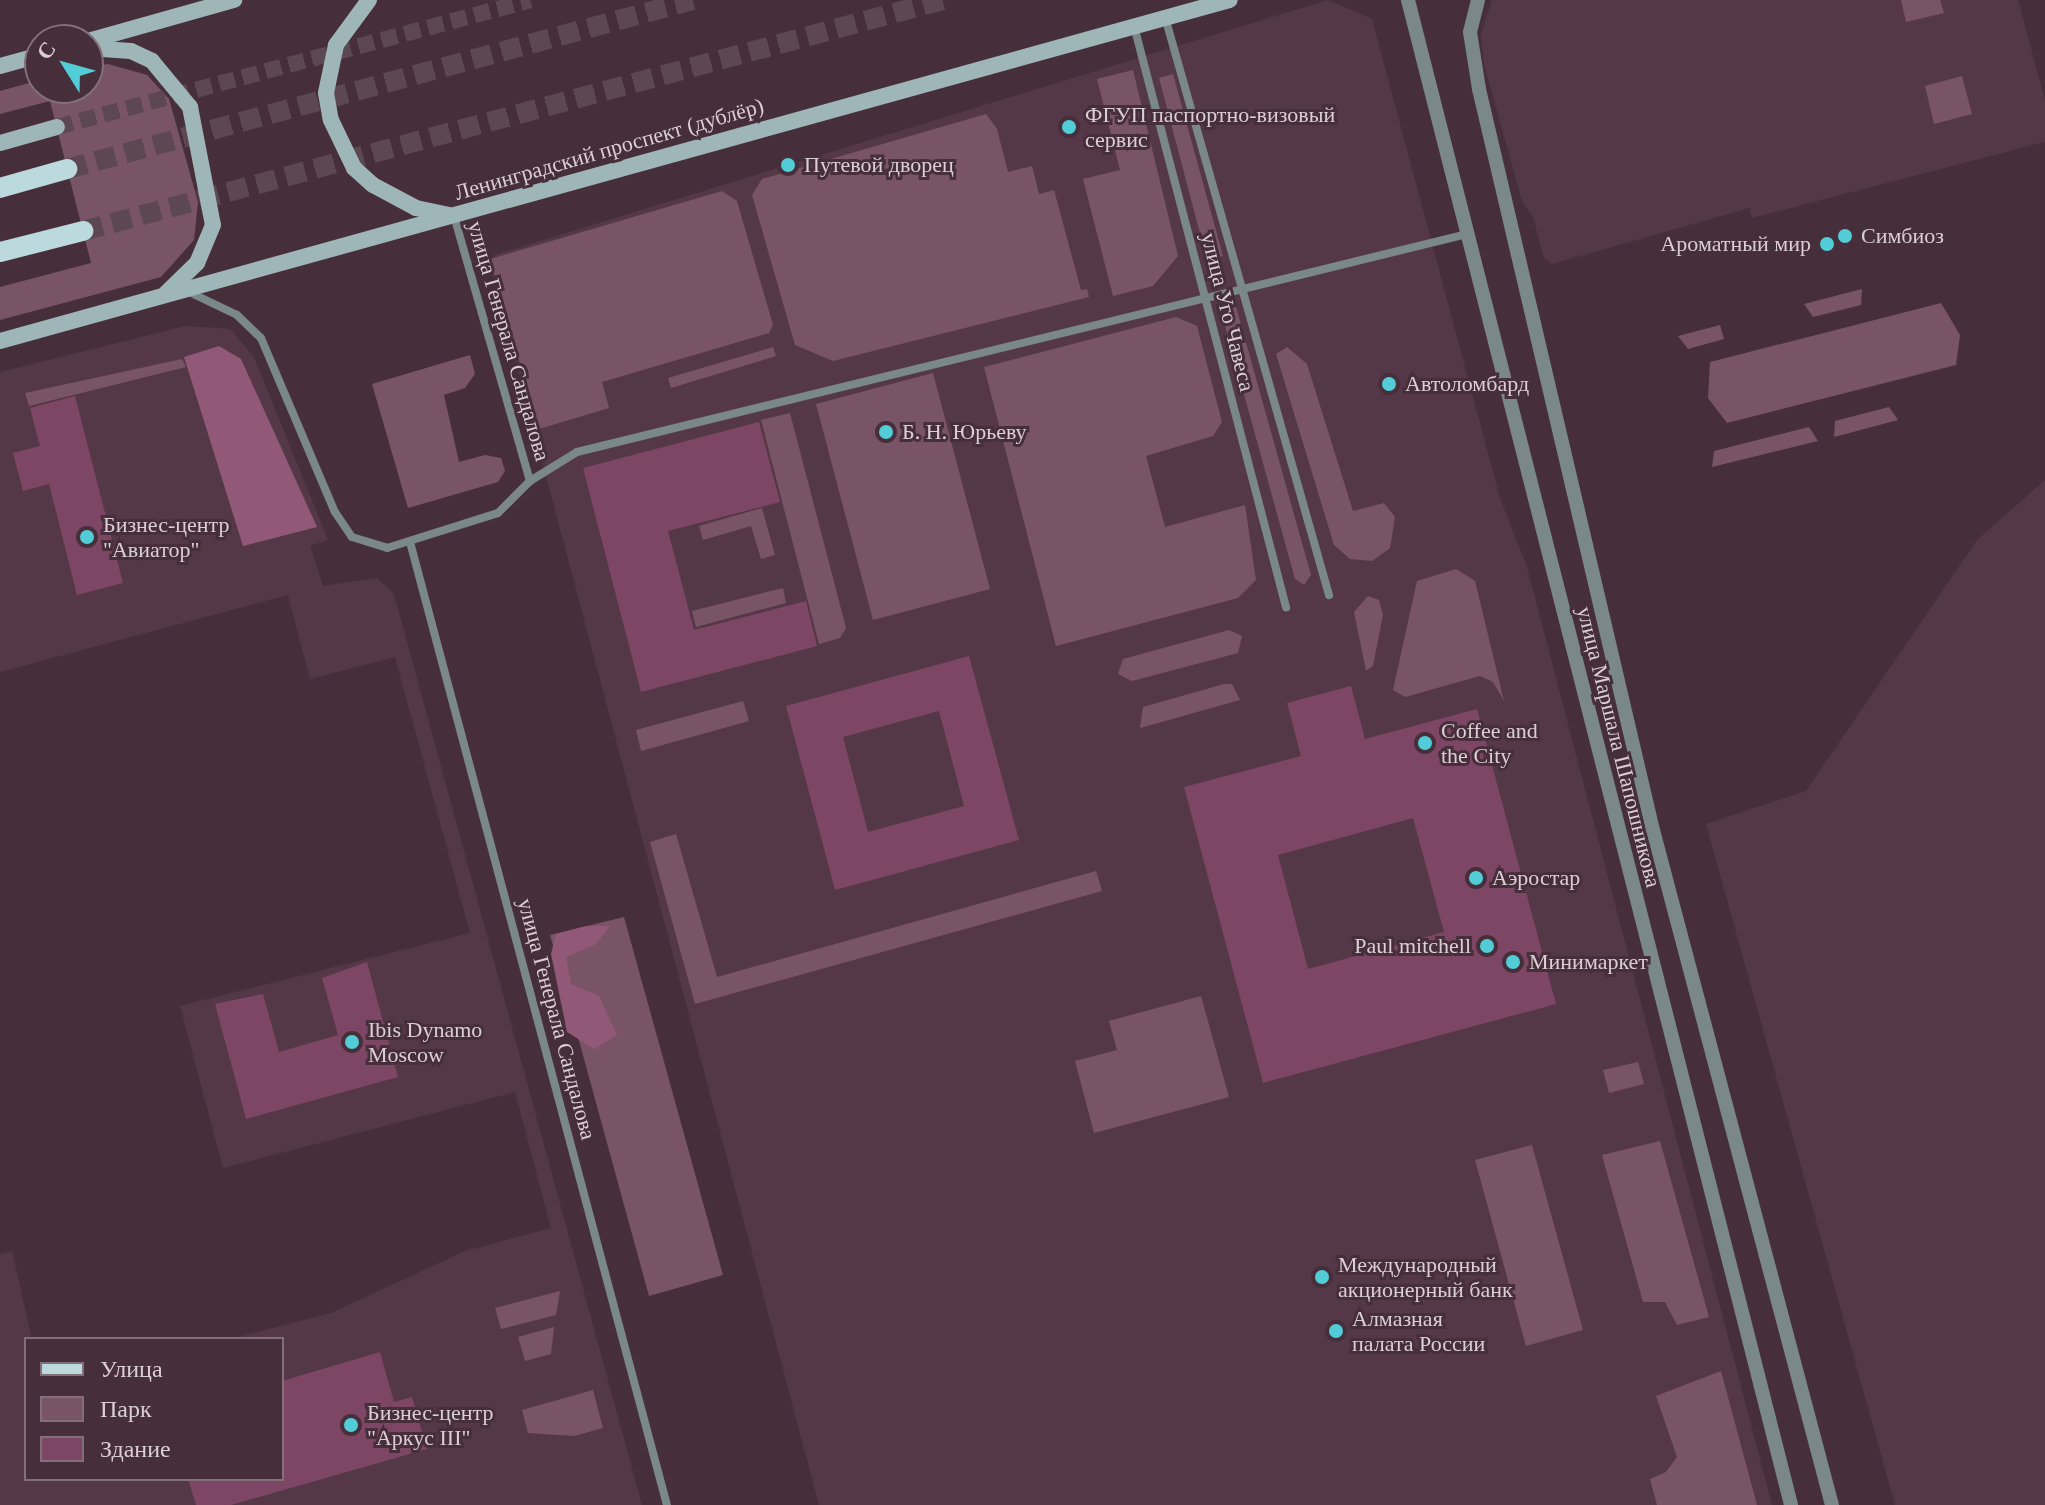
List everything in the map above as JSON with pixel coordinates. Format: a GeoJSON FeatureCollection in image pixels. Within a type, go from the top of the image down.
{"type":"FeatureCollection","features":[{"type":"Feature","properties":{"kind":"main road"},"geometry":{"type":"LineString","coordinates":[[104,37],[234,0]]}},
{"type":"Feature","properties":{"kind":"main road"},"geometry":{"type":"LineString","coordinates":[[369,0],[348,23],[329,69],[326,93],[337,133],[354,168],[373,185],[416,208],[454,216]]}},
{"type":"Feature","properties":{"kind":"main road"},"geometry":{"type":"LineString","coordinates":[[1197,9],[1213,0]]}},
{"type":"Feature","properties":{"kind":"main road","name":"Ленинградский проспект (дублёр)"},"geometry":{"type":"LineString","coordinates":[[0,341],[1230,0]]}},
{"type":"Feature","properties":{"kind":"main road"},"geometry":{"type":"LineString","coordinates":[[104,49],[131,51],[180,88],[213,202],[213,225],[197,263],[165,295],[135,305]]}},
{"type":"Feature","properties":{"kind":"main road"},"geometry":{"type":"LineString","coordinates":[[0,66],[24,59]]}},
{"type":"Feature","properties":{"kind":"main road"},"geometry":{"type":"LineString","coordinates":[[0,143],[57,127]]}},
{"type":"Feature","properties":{"kind":"main road"},"geometry":{"type":"LineString","coordinates":[[0,188],[67,169]]}},
{"type":"Feature","properties":{"kind":"main road"},"geometry":{"type":"LineString","coordinates":[[0,252],[83,231]]}},
{"type":"Feature","properties":{"kind":"street","name":"улица Маршала Шапошникова"},"geometry":{"type":"LineString","coordinates":[[1408,0],[1791,1505]]}},
{"type":"Feature","properties":{"kind":"street","name":"улица Маршала Шапошникова"},"geometry":{"type":"LineString","coordinates":[[1478,0],[1470,32],[1477,79],[1653,830],[1832,1505]]}},
{"type":"Feature","properties":{"kind":"street","name":"улица Уго Чавеса"},"geometry":{"type":"LineString","coordinates":[[1165,17],[1329,595]]}},
{"type":"Feature","properties":{"kind":"street","name":"улица Уго Чавеса"},"geometry":{"type":"LineString","coordinates":[[1134,25],[1286,607]]}},
{"type":"Feature","properties":{"kind":"street","name":"улица Генерала Сандалова"},"geometry":{"type":"LineString","coordinates":[[187,291],[237,315],[272,355],[335,512],[352,537],[387,548],[410,542],[498,513],[530,481],[454,216]]}},
{"type":"Feature","properties":{"kind":"street"},"geometry":{"type":"LineString","coordinates":[[530,481],[577,452],[1467,234]]}},
{"type":"Feature","properties":{"kind":"street","name":"улица Генерала Сандалова"},"geometry":{"type":"LineString","coordinates":[[410,542],[667,1505]]}},
{"type":"Feature","properties":{"kind":"shaded area"},"geometry":{"type":"Polygon","coordinates":[[[1328,0],[1372,19],[1500,498],[1527,567],[1772,1505],[819,1505],[490,265],[494,255],[1328,0]]]}},
{"type":"Feature","properties":{"kind":"shaded area"},"geometry":{"type":"Polygon","coordinates":[[[1492,0],[2018,0],[2045,101],[2045,142],[1752,218],[1749,208],[1552,264],[1544,258],[1533,217],[1522,201],[1484,64],[1481,34],[1492,0]]]}},
{"type":"Feature","properties":{"kind":"shaded area"},"geometry":{"type":"Polygon","coordinates":[[[186,326],[230,329],[254,357],[328,540],[310,546],[323,586],[377,578],[394,594],[642,1505],[0,1505],[0,1254],[12,1251],[32,1337],[24,1337],[24,1481],[284,1481],[284,1337],[239,1337],[331,1313],[465,1251],[551,1228],[515,1092],[223,1168],[180,1006],[470,933],[395,657],[310,679],[288,595],[0,672],[0,372],[186,326]]]}},
{"type":"Feature","properties":{"kind":"shaded area"},"geometry":{"type":"Polygon","coordinates":[[[219,346],[241,359],[317,527],[243,546],[184,357],[219,346]]]}},
{"type":"Feature","properties":{"kind":"shaded area"},"geometry":{"type":"Polygon","coordinates":[[[2045,480],[2045,1505],[1895,1505],[1706,824],[1806,791],[1977,540],[2045,480]]]}},
{"type":"Feature","properties":{"kind":"shaded area"},"geometry":{"type":"Polygon","coordinates":[[[586,926],[610,926],[596,944],[566,957],[571,984],[599,996],[617,1035],[594,1049],[567,1032],[551,954],[556,934],[586,926]]]}},
{"type":"Feature","properties":{"kind":"green space"},"geometry":{"type":"Polygon","coordinates":[[[1901,0],[1940,0],[1944,13],[1906,22],[1901,0]]]}},
{"type":"Feature","properties":{"kind":"green space"},"geometry":{"type":"Polygon","coordinates":[[[104,65],[147,75],[169,99],[198,202],[194,240],[161,277],[0,320],[0,287],[91,263],[51,104],[104,104],[104,65]]]}},
{"type":"Feature","properties":{"kind":"green space"},"geometry":{"type":"Polygon","coordinates":[[[1133,70],[1178,256],[1153,286],[1113,296],[1083,179],[1120,170],[1097,79],[1133,70]]]}},
{"type":"Feature","properties":{"kind":"green space"},"geometry":{"type":"Polygon","coordinates":[[[1173,74],[1223,256],[1207,260],[1159,78],[1173,74]]]}},
{"type":"Feature","properties":{"kind":"green space"},"geometry":{"type":"Polygon","coordinates":[[[1962,76],[1972,114],[1934,124],[1925,86],[1962,76]]]}},
{"type":"Feature","properties":{"kind":"green space"},"geometry":{"type":"Polygon","coordinates":[[[24,84],[24,104],[38,104],[0,114],[0,91],[24,84]]]}},
{"type":"Feature","properties":{"kind":"green space"},"geometry":{"type":"Polygon","coordinates":[[[986,114],[997,129],[1008,172],[1032,166],[1039,194],[1054,190],[1081,290],[1087,289],[1089,297],[833,361],[795,345],[752,195],[762,179],[986,114]]]}},
{"type":"Feature","properties":{"kind":"green space"},"geometry":{"type":"Polygon","coordinates":[[[722,191],[737,201],[773,325],[769,333],[602,382],[609,408],[539,429],[490,259],[722,191]]]}},
{"type":"Feature","properties":{"kind":"green space"},"geometry":{"type":"Polygon","coordinates":[[[1862,289],[1861,305],[1813,317],[1804,304],[1862,289]]]}},
{"type":"Feature","properties":{"kind":"green space"},"geometry":{"type":"Polygon","coordinates":[[[1233,296],[1311,575],[1304,585],[1295,579],[1218,300],[1233,296]]]}},
{"type":"Feature","properties":{"kind":"green space"},"geometry":{"type":"Polygon","coordinates":[[[1941,303],[1960,335],[1956,365],[1727,423],[1708,398],[1710,362],[1941,303]]]}},
{"type":"Feature","properties":{"kind":"green space"},"geometry":{"type":"Polygon","coordinates":[[[1176,317],[1197,326],[1222,422],[1213,436],[1146,456],[1165,527],[1245,505],[1256,580],[1238,598],[1056,646],[984,367],[1176,317]]]}},
{"type":"Feature","properties":{"kind":"green space"},"geometry":{"type":"Polygon","coordinates":[[[1720,325],[1724,339],[1688,349],[1678,336],[1720,325]]]}},
{"type":"Feature","properties":{"kind":"green space"},"geometry":{"type":"Polygon","coordinates":[[[773,347],[776,356],[671,388],[668,378],[773,347]]]}},
{"type":"Feature","properties":{"kind":"green space"},"geometry":{"type":"Polygon","coordinates":[[[1287,347],[1307,364],[1353,511],[1384,503],[1395,517],[1390,548],[1372,561],[1350,559],[1334,545],[1276,354],[1287,347]]]}},
{"type":"Feature","properties":{"kind":"green space"},"geometry":{"type":"Polygon","coordinates":[[[470,355],[475,374],[465,388],[444,395],[459,462],[485,455],[501,458],[505,471],[498,482],[408,508],[372,384],[470,355]]]}},
{"type":"Feature","properties":{"kind":"green space"},"geometry":{"type":"Polygon","coordinates":[[[182,359],[186,367],[29,406],[25,393],[182,359]]]}},
{"type":"Feature","properties":{"kind":"green space"},"geometry":{"type":"Polygon","coordinates":[[[933,373],[990,589],[873,620],[816,404],[933,373]]]}},
{"type":"Feature","properties":{"kind":"green space"},"geometry":{"type":"Polygon","coordinates":[[[1889,407],[1898,420],[1834,437],[1835,421],[1889,407]]]}},
{"type":"Feature","properties":{"kind":"green space"},"geometry":{"type":"Polygon","coordinates":[[[790,413],[846,628],[840,638],[819,644],[761,420],[790,413]]]}},
{"type":"Feature","properties":{"kind":"green space"},"geometry":{"type":"Polygon","coordinates":[[[1809,427],[1818,441],[1712,467],[1714,451],[1809,427]]]}},
{"type":"Feature","properties":{"kind":"green space"},"geometry":{"type":"Polygon","coordinates":[[[762,508],[775,555],[761,559],[751,526],[703,540],[699,526],[762,508]]]}},
{"type":"Feature","properties":{"kind":"green space"},"geometry":{"type":"Polygon","coordinates":[[[1456,569],[1475,581],[1504,701],[1493,682],[1480,676],[1405,697],[1393,690],[1417,581],[1456,569]]]}},
{"type":"Feature","properties":{"kind":"green space"},"geometry":{"type":"Polygon","coordinates":[[[783,588],[786,603],[696,627],[692,611],[783,588]]]}},
{"type":"Feature","properties":{"kind":"green space"},"geometry":{"type":"Polygon","coordinates":[[[1368,596],[1379,600],[1383,615],[1373,666],[1366,671],[1354,612],[1368,596]]]}},
{"type":"Feature","properties":{"kind":"green space"},"geometry":{"type":"Polygon","coordinates":[[[1229,630],[1242,636],[1238,653],[1132,681],[1118,674],[1123,659],[1229,630]]]}},
{"type":"Feature","properties":{"kind":"green space"},"geometry":{"type":"Polygon","coordinates":[[[1232,684],[1240,700],[1140,728],[1143,707],[1232,684]]]}},
{"type":"Feature","properties":{"kind":"green space"},"geometry":{"type":"Polygon","coordinates":[[[743,701],[749,721],[641,751],[636,730],[743,701]]]}},
{"type":"Feature","properties":{"kind":"green space"},"geometry":{"type":"Polygon","coordinates":[[[676,834],[717,977],[1096,871],[1102,891],[695,1004],[650,842],[676,834]]]}},
{"type":"Feature","properties":{"kind":"green space"},"geometry":{"type":"Polygon","coordinates":[[[624,917],[723,1275],[649,1296],[550,935],[624,917]]]}},
{"type":"Feature","properties":{"kind":"green space"},"geometry":{"type":"Polygon","coordinates":[[[1201,996],[1229,1097],[1094,1133],[1075,1061],[1117,1050],[1109,1021],[1201,996]]]}},
{"type":"Feature","properties":{"kind":"green space"},"geometry":{"type":"Polygon","coordinates":[[[1638,1062],[1644,1084],[1609,1093],[1603,1070],[1638,1062]]]}},
{"type":"Feature","properties":{"kind":"green space"},"geometry":{"type":"Polygon","coordinates":[[[1660,1141],[1709,1317],[1677,1325],[1665,1302],[1643,1302],[1602,1155],[1660,1141]]]}},
{"type":"Feature","properties":{"kind":"green space"},"geometry":{"type":"Polygon","coordinates":[[[1532,1145],[1583,1330],[1526,1346],[1475,1160],[1532,1145]]]}},
{"type":"Feature","properties":{"kind":"green space"},"geometry":{"type":"Polygon","coordinates":[[[560,1291],[556,1315],[501,1329],[495,1308],[560,1291]]]}},
{"type":"Feature","properties":{"kind":"green space"},"geometry":{"type":"Polygon","coordinates":[[[554,1327],[551,1354],[525,1361],[518,1337],[554,1327]]]}},
{"type":"Feature","properties":{"kind":"green space"},"geometry":{"type":"Polygon","coordinates":[[[1721,1371],[1757,1505],[1657,1505],[1650,1479],[1666,1472],[1677,1457],[1656,1396],[1721,1371]]]}},
{"type":"Feature","properties":{"kind":"green space"},"geometry":{"type":"Polygon","coordinates":[[[593,1390],[603,1428],[574,1436],[528,1433],[522,1410],[593,1390]]]}},
{"type":"Feature","properties":{"kind":"building","name":"Бизнес-центр \"Авиатор\""},"geometry":{"type":"Polygon","coordinates":[[[75,396],[123,583],[77,595],[49,484],[23,491],[13,453],[40,446],[30,408],[75,396]]]}},
{"type":"Feature","properties":{"kind":"building"},"geometry":{"type":"Polygon","coordinates":[[[759,422],[780,502],[668,531],[694,630],[806,601],[817,646],[641,692],[583,468],[759,422]]]}},
{"type":"Feature","properties":{"kind":"building"},"geometry":{"type":"Polygon","coordinates":[[[969,656],[1019,840],[835,890],[786,706],[969,656]],[[939,711],[843,737],[868,832],[964,806],[939,711]]]}},
{"type":"Feature","properties":{"kind":"building","name":"Аэростар"},"geometry":{"type":"Polygon","coordinates":[[[1351,686],[1365,739],[1477,709],[1556,1004],[1263,1083],[1184,787],[1301,756],[1287,703],[1351,686]],[[1413,818],[1278,855],[1308,969],[1444,932],[1413,818]]]}},
{"type":"Feature","properties":{"kind":"building","name":"Ibis Dynamo Moscow"},"geometry":{"type":"Polygon","coordinates":[[[367,962],[398,1077],[246,1119],[215,1004],[263,994],[279,1052],[338,1035],[322,978],[367,962]]]}},
{"type":"Feature","properties":{"kind":"building","name":"Бизнес-центр \"Аркус III\""},"geometry":{"type":"Polygon","coordinates":[[[380,1352],[394,1402],[412,1397],[427,1449],[231,1505],[196,1505],[189,1481],[284,1481],[284,1380],[380,1352]]]}},
{"type":"Feature","properties":{"kind":"tunnel"},"geometry":{"type":"LineString","coordinates":[[57,127],[530,0]]}},
{"type":"Feature","properties":{"kind":"tunnel"},"geometry":{"type":"LineString","coordinates":[[67,169],[693,0]]}},
{"type":"Feature","properties":{"kind":"tunnel"},"geometry":{"type":"LineString","coordinates":[[83,231],[943,0]]}},
{"type":"Feature","properties":{"kind":"place","name":"ФГУП паспортно-визовый сервис"},"geometry":{"type":"Point","coordinates":[1069,127]}},
{"type":"Feature","properties":{"kind":"place","name":"Путевой дворец"},"geometry":{"type":"Point","coordinates":[788,165]}},
{"type":"Feature","properties":{"kind":"place","name":"Симбиоз"},"geometry":{"type":"Point","coordinates":[1845,236]}},
{"type":"Feature","properties":{"kind":"place","name":"Ароматный мир"},"geometry":{"type":"Point","coordinates":[1827,244]}},
{"type":"Feature","properties":{"kind":"place","name":"Автоломбард"},"geometry":{"type":"Point","coordinates":[1389,384]}},
{"type":"Feature","properties":{"kind":"place","name":"Б. Н. Юрьеву"},"geometry":{"type":"Point","coordinates":[886,432]}},
{"type":"Feature","properties":{"kind":"place","name":"Бизнес-центр \"Авиатор\""},"geometry":{"type":"Point","coordinates":[87,537]}},
{"type":"Feature","properties":{"kind":"place","name":"Coffee and the City"},"geometry":{"type":"Point","coordinates":[1425,743]}},
{"type":"Feature","properties":{"kind":"place","name":"Аэростар"},"geometry":{"type":"Point","coordinates":[1476,878]}},
{"type":"Feature","properties":{"kind":"place","name":"Paul mitchell"},"geometry":{"type":"Point","coordinates":[1487,946]}},
{"type":"Feature","properties":{"kind":"place","name":"Минимаркет"},"geometry":{"type":"Point","coordinates":[1513,962]}},
{"type":"Feature","properties":{"kind":"place","name":"Ibis Dynamo Moscow"},"geometry":{"type":"Point","coordinates":[352,1042]}},
{"type":"Feature","properties":{"kind":"place","name":"Международный акционерный банк"},"geometry":{"type":"Point","coordinates":[1322,1277]}},
{"type":"Feature","properties":{"kind":"place","name":"Алмазная палата России"},"geometry":{"type":"Point","coordinates":[1336,1331]}},
{"type":"Feature","properties":{"kind":"place","name":"Бизнес-центр \"Аркус III\""},"geometry":{"type":"Point","coordinates":[351,1425]}}]}
